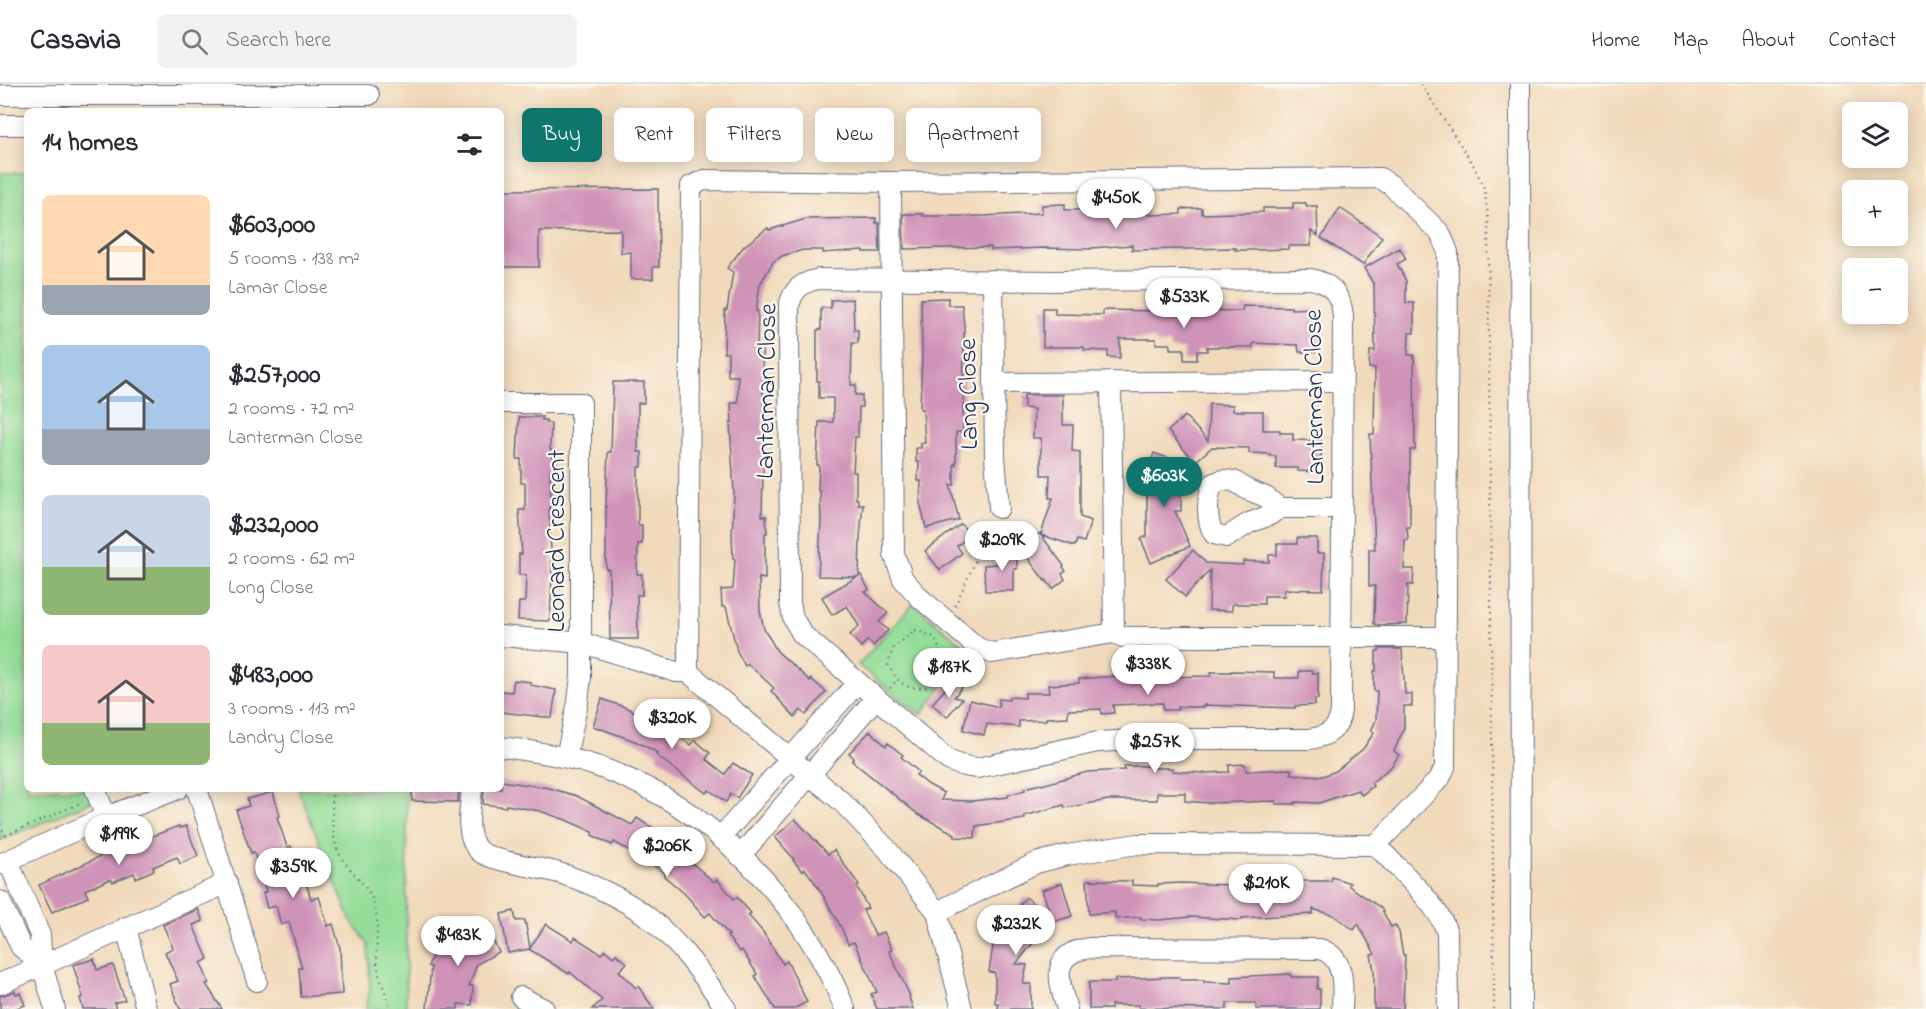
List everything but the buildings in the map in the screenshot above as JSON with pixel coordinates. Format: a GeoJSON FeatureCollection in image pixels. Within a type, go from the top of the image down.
{"type":"FeatureCollection","features":[{"type":"Feature","properties":{"kind":"street"},"geometry":{"type":"LineString","coordinates":[[1520,84],[1521,1009]]}},
{"type":"Feature","properties":{"kind":"street"},"geometry":{"type":"LineString","coordinates":[[0,95],[369,97]]}},
{"type":"Feature","properties":{"kind":"street"},"geometry":{"type":"LineString","coordinates":[[0,125],[24,124]]}},
{"type":"Feature","properties":{"kind":"street"},"geometry":{"type":"LineString","coordinates":[[688,672],[691,186],[704,180],[891,182],[1380,178],[1391,185],[1440,233],[1448,252],[1445,767],[1440,778],[1376,846]]}},
{"type":"Feature","properties":{"kind":"street"},"geometry":{"type":"LineString","coordinates":[[891,182],[894,554],[903,579],[920,598],[978,648],[992,653],[1114,633],[1123,637],[1445,637]]}},
{"type":"Feature","properties":{"kind":"street","name":"Lanterman Close"},"geometry":{"type":"LineString","coordinates":[[1311,279],[1323,281],[1337,292],[1342,308],[1342,636],[1341,710],[1338,725],[1328,734],[1310,739],[1107,741],[1068,747],[977,768],[968,767],[948,760],[882,694],[858,682],[802,634],[791,612],[789,592],[789,306],[796,288],[811,280],[891,280],[1311,279]]}},
{"type":"Feature","properties":{"kind":"street","name":"Lang Close"},"geometry":{"type":"LineString","coordinates":[[993,280],[995,457],[999,508]]}},
{"type":"Feature","properties":{"kind":"street"},"geometry":{"type":"LineString","coordinates":[[994,383],[1342,381]]}},
{"type":"Feature","properties":{"kind":"street"},"geometry":{"type":"LineString","coordinates":[[1111,382],[1114,633]]}},
{"type":"Feature","properties":{"kind":"street","name":"Leonard Crescent"},"geometry":{"type":"LineString","coordinates":[[504,404],[581,403],[583,643],[579,696],[566,757]]}},
{"type":"Feature","properties":{"kind":"street"},"geometry":{"type":"LineString","coordinates":[[1279,508],[1342,508]]}},
{"type":"Feature","properties":{"kind":"street"},"geometry":{"type":"LineString","coordinates":[[504,636],[583,643],[676,672],[688,672],[841,801],[887,849],[937,912],[962,1009]]}},
{"type":"Feature","properties":{"kind":"street"},"geometry":{"type":"LineString","coordinates":[[720,838],[858,682]]}},
{"type":"Feature","properties":{"kind":"street"},"geometry":{"type":"LineString","coordinates":[[740,856],[882,694]]}},
{"type":"Feature","properties":{"kind":"street"},"geometry":{"type":"LineString","coordinates":[[504,747],[566,757],[598,767],[640,785],[679,807],[720,838],[759,874],[800,923],[822,960],[845,1009]]}},
{"type":"Feature","properties":{"kind":"street"},"geometry":{"type":"LineString","coordinates":[[95,792],[106,817]]}},
{"type":"Feature","properties":{"kind":"street"},"geometry":{"type":"LineString","coordinates":[[55,1009],[42,965],[40,935],[4,862],[106,817],[170,792]]}},
{"type":"Feature","properties":{"kind":"street"},"geometry":{"type":"LineString","coordinates":[[198,792],[256,981]]}},
{"type":"Feature","properties":{"kind":"street"},"geometry":{"type":"LineString","coordinates":[[472,792],[470,832],[473,843],[481,853],[495,859],[558,873],[588,884],[649,917],[704,976],[726,1009]]}},
{"type":"Feature","properties":{"kind":"street"},"geometry":{"type":"LineString","coordinates":[[937,912],[1036,863],[1067,855],[1138,844],[1376,846],[1436,910],[1444,924],[1447,933],[1448,1009]]}},
{"type":"Feature","properties":{"kind":"street"},"geometry":{"type":"LineString","coordinates":[[0,984],[227,883]]}},
{"type":"Feature","properties":{"kind":"street"},"geometry":{"type":"LineString","coordinates":[[0,901],[21,947],[42,965]]}},
{"type":"Feature","properties":{"kind":"street"},"geometry":{"type":"LineString","coordinates":[[126,927],[146,1009]]}},
{"type":"Feature","properties":{"kind":"street"},"geometry":{"type":"LineString","coordinates":[[1067,1009],[1059,975],[1061,963],[1073,951],[1090,948],[1320,949],[1332,956],[1341,971],[1342,1009]]}},
{"type":"Feature","properties":{"kind":"street"},"geometry":{"type":"LineString","coordinates":[[521,997],[544,1009]]}},
{"type":"Feature","properties":{"kind":"path"},"geometry":{"type":"LineString","coordinates":[[1422,84],[1474,166],[1484,188],[1488,215],[1494,1009]]}},
{"type":"Feature","properties":{"kind":"path"},"geometry":{"type":"LineString","coordinates":[[948,622],[999,508]]}},
{"type":"Feature","properties":{"kind":"path"},"geometry":{"type":"LineString","coordinates":[[915,630],[934,637],[943,657],[942,671],[928,687],[911,689],[897,680],[888,664],[893,648],[915,630]]}},
{"type":"Feature","properties":{"kind":"path"},"geometry":{"type":"LineString","coordinates":[[882,694],[897,680]]}},
{"type":"Feature","properties":{"kind":"path"},"geometry":{"type":"LineString","coordinates":[[0,838],[95,792]]}},
{"type":"Feature","properties":{"kind":"path"},"geometry":{"type":"LineString","coordinates":[[332,792],[332,821],[337,850],[367,888],[373,901],[377,931],[378,972],[389,1009]]}},
{"type":"Feature","properties":{"kind":"path"},"geometry":{"type":"LineString","coordinates":[[0,824],[5,836]]}},
{"type":"Feature","properties":{"kind":"path"},"geometry":{"type":"LineString","coordinates":[[13,832],[16,841]]}},
{"type":"Feature","properties":{"kind":"green space"},"geometry":{"type":"Polygon","coordinates":[[[0,173],[24,173],[24,792],[89,792],[91,802],[0,840],[0,173]]]}},
{"type":"Feature","properties":{"kind":"green space"},"geometry":{"type":"Polygon","coordinates":[[[913,604],[969,650],[921,715],[858,665],[913,604]]]}},
{"type":"Feature","properties":{"kind":"green space"},"geometry":{"type":"Polygon","coordinates":[[[299,792],[407,792],[406,1009],[366,1009],[370,989],[368,944],[350,919],[299,792]]]}}]}
